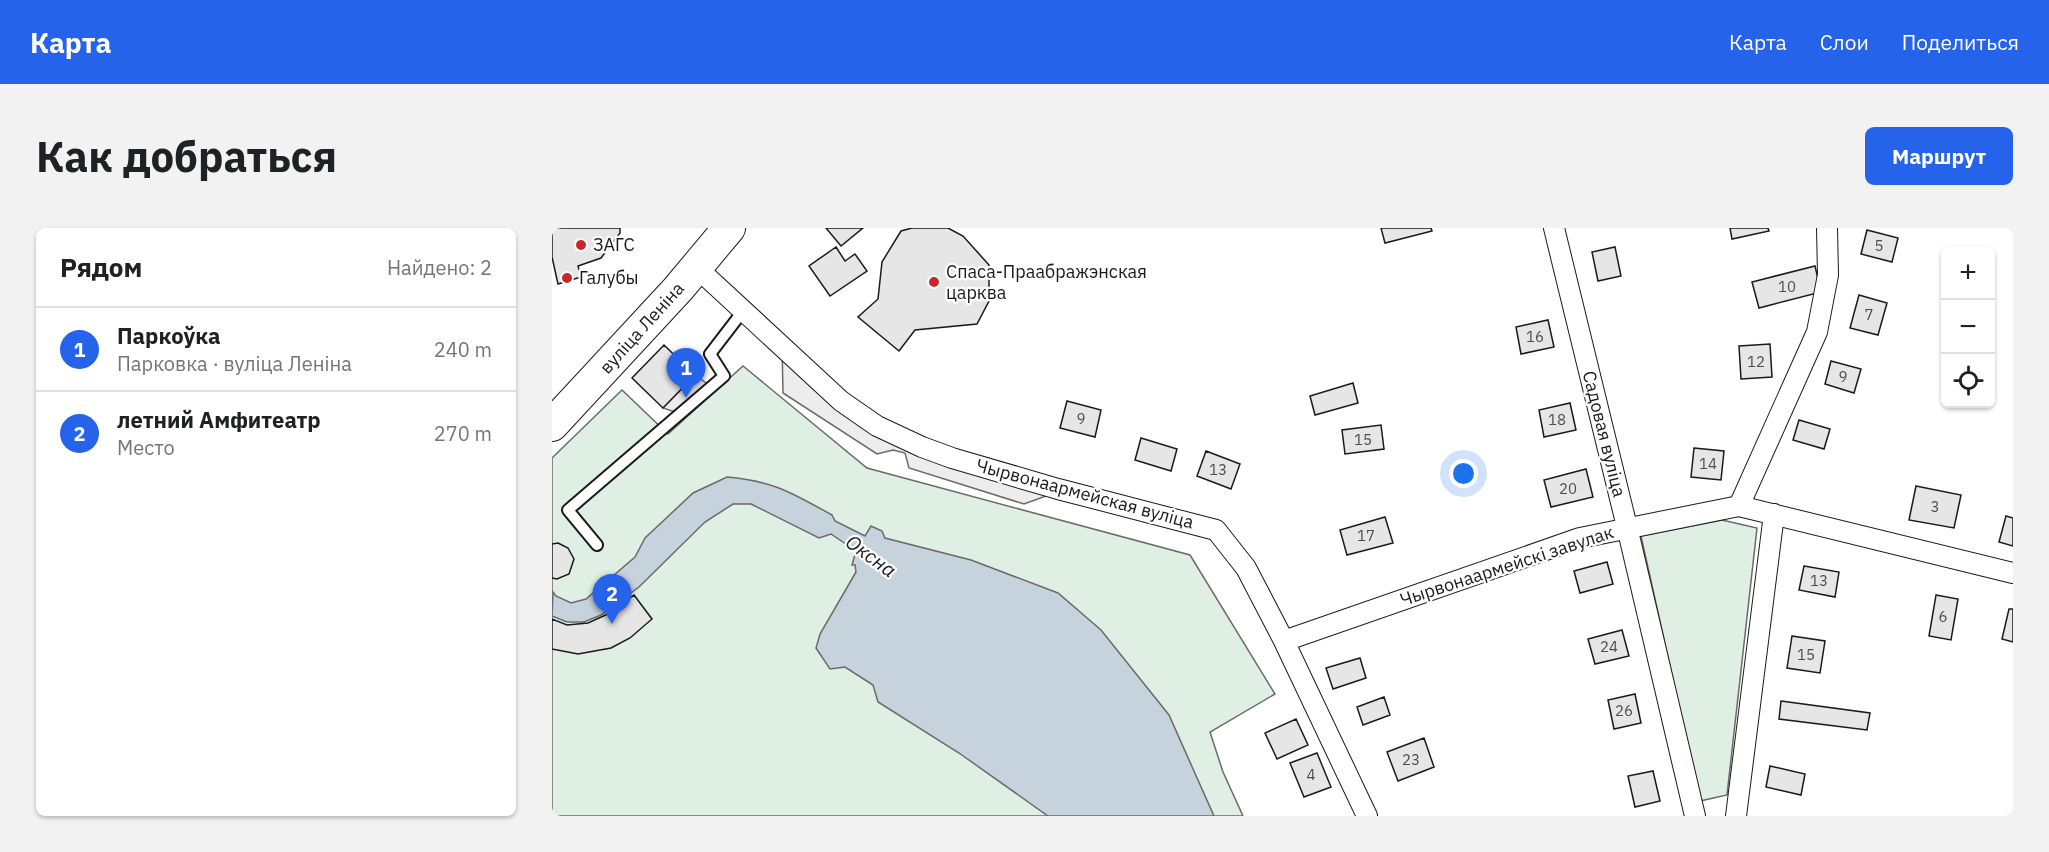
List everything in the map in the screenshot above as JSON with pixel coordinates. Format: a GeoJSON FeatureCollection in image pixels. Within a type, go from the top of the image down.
{"type":"FeatureCollection","features":[{"type":"Feature","properties":{"kind":"main road","name":"вуліца Леніна"},"geometry":{"type":"LineString","coordinates":[[552,425],[678,289],[727,229]]}},
{"type":"Feature","properties":{"kind":"street","name":"Садовая вуліца"},"geometry":{"type":"LineString","coordinates":[[1554,228],[1695,816]]}},
{"type":"Feature","properties":{"kind":"street"},"geometry":{"type":"LineString","coordinates":[[1738,506],[1818,332],[1828,275],[1827,228]]}},
{"type":"Feature","properties":{"kind":"street","name":"Чырвонаармейская вуліца"},"geometry":{"type":"LineString","coordinates":[[696,267],[842,401],[877,426],[952,458],[1058,489],[1216,530],[1246,568],[1284,641],[1367,816]]}},
{"type":"Feature","properties":{"kind":"street","name":"Чырвонаармейскі завулак"},"geometry":{"type":"LineString","coordinates":[[1284,641],[1580,538],[1738,506],[2013,573]]}},
{"type":"Feature","properties":{"kind":"street"},"geometry":{"type":"LineString","coordinates":[[1736,816],[1773,514]]}},
{"type":"Feature","properties":{"kind":"lane"},"geometry":{"type":"LineString","coordinates":[[597,545],[568,510],[724,376],[710,354],[744,311]]}},
{"type":"Feature","properties":{"kind":"green space"},"geometry":{"type":"Polygon","coordinates":[[[743,366],[867,468],[1190,555],[1275,694],[1210,732],[1223,772],[1243,816],[552,816],[552,458],[622,390],[668,434],[743,366]]]}},
{"type":"Feature","properties":{"kind":"green space"},"geometry":{"type":"Polygon","coordinates":[[[1722,520],[1757,528],[1727,795],[1700,801],[1641,536],[1722,520]]]}},
{"type":"Feature","properties":{"kind":"shaded area"},"geometry":{"type":"Polygon","coordinates":[[[782,345],[877,426],[1057,492],[1024,504],[909,468],[905,453],[893,450],[877,454],[783,393],[782,345]]]}},
{"type":"Feature","properties":{"kind":"shaded area"},"geometry":{"type":"Polygon","coordinates":[[[695,375],[712,387],[681,414],[663,408],[695,375]]]}},
{"type":"Feature","properties":{"kind":"water","name":"Оксна"},"geometry":{"type":"Polygon","coordinates":[[[727,477],[782,489],[832,515],[835,521],[865,536],[871,526],[882,531],[885,538],[971,560],[1058,593],[1101,630],[1169,715],[1214,816],[1048,816],[959,753],[878,702],[873,685],[845,667],[830,669],[816,648],[820,634],[856,572],[855,565],[852,565],[856,551],[831,534],[819,538],[751,504],[733,504],[705,522],[639,587],[601,615],[584,622],[567,622],[552,616],[553,592],[556,596],[571,603],[586,599],[635,557],[645,538],[693,493],[727,477]]]}},
{"type":"Feature","properties":{"kind":"building","name":"ЗАГС"},"geometry":{"type":"Polygon","coordinates":[[[552,228],[620,228],[620,233],[601,258],[578,266],[581,277],[558,284],[552,257],[552,228]]]}},
{"type":"Feature","properties":{"kind":"building"},"geometry":{"type":"Polygon","coordinates":[[[826,228],[863,228],[841,246],[826,228]]]}},
{"type":"Feature","properties":{"kind":"building","name":"Спаса-Праабражэнская царква"},"geometry":{"type":"Polygon","coordinates":[[[912,228],[948,228],[963,236],[989,265],[989,301],[977,324],[915,330],[899,351],[858,317],[878,299],[882,262],[901,231],[912,228]]]}},
{"type":"Feature","properties":{"kind":"building"},"geometry":{"type":"Polygon","coordinates":[[[1381,228],[1431,228],[1432,231],[1385,243],[1381,228]]]}},
{"type":"Feature","properties":{"kind":"building"},"geometry":{"type":"Polygon","coordinates":[[[1730,228],[1768,228],[1769,231],[1732,239],[1730,228]]]}},
{"type":"Feature","properties":{"kind":"building"},"geometry":{"type":"Polygon","coordinates":[[[1867,230],[1898,238],[1892,262],[1861,254],[1867,230]]]}},
{"type":"Feature","properties":{"kind":"building"},"geometry":{"type":"Polygon","coordinates":[[[836,247],[845,261],[855,254],[867,271],[830,296],[809,266],[836,247]]]}},
{"type":"Feature","properties":{"kind":"building"},"geometry":{"type":"Polygon","coordinates":[[[1615,247],[1621,276],[1598,281],[1592,252],[1615,247]]]}},
{"type":"Feature","properties":{"kind":"building"},"geometry":{"type":"Polygon","coordinates":[[[1815,266],[1821,292],[1759,308],[1752,282],[1815,266]]]}},
{"type":"Feature","properties":{"kind":"building"},"geometry":{"type":"Polygon","coordinates":[[[1859,295],[1887,303],[1878,335],[1850,328],[1859,295]]]}},
{"type":"Feature","properties":{"kind":"building"},"geometry":{"type":"Polygon","coordinates":[[[1548,320],[1554,347],[1521,354],[1516,327],[1548,320]]]}},
{"type":"Feature","properties":{"kind":"building"},"geometry":{"type":"Polygon","coordinates":[[[1770,344],[1772,377],[1741,379],[1739,346],[1770,344]]]}},
{"type":"Feature","properties":{"kind":"building"},"geometry":{"type":"Polygon","coordinates":[[[664,345],[695,375],[663,408],[632,378],[664,345]]]}},
{"type":"Feature","properties":{"kind":"building"},"geometry":{"type":"Polygon","coordinates":[[[1831,361],[1861,369],[1854,393],[1825,384],[1831,361]]]}},
{"type":"Feature","properties":{"kind":"building"},"geometry":{"type":"Polygon","coordinates":[[[1353,383],[1358,403],[1315,415],[1310,396],[1353,383]]]}},
{"type":"Feature","properties":{"kind":"building"},"geometry":{"type":"Polygon","coordinates":[[[1067,401],[1101,410],[1095,437],[1060,428],[1067,401]]]}},
{"type":"Feature","properties":{"kind":"building"},"geometry":{"type":"Polygon","coordinates":[[[1570,403],[1576,430],[1544,437],[1539,410],[1570,403]]]}},
{"type":"Feature","properties":{"kind":"building"},"geometry":{"type":"Polygon","coordinates":[[[1799,420],[1830,429],[1824,449],[1793,440],[1799,420]]]}},
{"type":"Feature","properties":{"kind":"building"},"geometry":{"type":"Polygon","coordinates":[[[1381,425],[1384,449],[1345,454],[1342,430],[1381,425]]]}},
{"type":"Feature","properties":{"kind":"building"},"geometry":{"type":"Polygon","coordinates":[[[1141,438],[1177,449],[1171,471],[1135,460],[1141,438]]]}},
{"type":"Feature","properties":{"kind":"building"},"geometry":{"type":"Polygon","coordinates":[[[1694,448],[1724,451],[1721,480],[1691,477],[1694,448]]]}},
{"type":"Feature","properties":{"kind":"building"},"geometry":{"type":"Polygon","coordinates":[[[1206,451],[1240,464],[1231,489],[1197,476],[1206,451]]]}},
{"type":"Feature","properties":{"kind":"building"},"geometry":{"type":"Polygon","coordinates":[[[1586,469],[1593,497],[1551,507],[1544,480],[1586,469]]]}},
{"type":"Feature","properties":{"kind":"building"},"geometry":{"type":"Polygon","coordinates":[[[1916,486],[1961,495],[1954,528],[1909,520],[1916,486]]]}},
{"type":"Feature","properties":{"kind":"building"},"geometry":{"type":"Polygon","coordinates":[[[2006,516],[2013,518],[2013,546],[1999,542],[2006,516]]]}},
{"type":"Feature","properties":{"kind":"building"},"geometry":{"type":"Polygon","coordinates":[[[1385,517],[1393,543],[1347,555],[1340,530],[1385,517]]]}},
{"type":"Feature","properties":{"kind":"building"},"geometry":{"type":"Polygon","coordinates":[[[558,543],[568,548],[574,559],[569,574],[557,579],[552,578],[552,544],[558,543]]]}},
{"type":"Feature","properties":{"kind":"building"},"geometry":{"type":"Polygon","coordinates":[[[1607,562],[1613,584],[1580,593],[1574,571],[1607,562]]]}},
{"type":"Feature","properties":{"kind":"building"},"geometry":{"type":"Polygon","coordinates":[[[1804,566],[1839,572],[1835,597],[1799,590],[1804,566]]]}},
{"type":"Feature","properties":{"kind":"building"},"geometry":{"type":"Polygon","coordinates":[[[634,595],[652,619],[630,638],[611,648],[578,654],[552,649],[552,619],[567,625],[588,623],[610,613],[634,595]]]}},
{"type":"Feature","properties":{"kind":"building"},"geometry":{"type":"Polygon","coordinates":[[[1936,595],[1958,599],[1951,640],[1929,636],[1936,595]]]}},
{"type":"Feature","properties":{"kind":"building"},"geometry":{"type":"Polygon","coordinates":[[[2009,609],[2013,609],[2013,642],[2002,639],[2009,609]]]}},
{"type":"Feature","properties":{"kind":"building"},"geometry":{"type":"Polygon","coordinates":[[[1622,630],[1629,656],[1595,664],[1588,639],[1622,630]]]}},
{"type":"Feature","properties":{"kind":"building"},"geometry":{"type":"Polygon","coordinates":[[[1792,636],[1825,641],[1820,673],[1787,668],[1792,636]]]}},
{"type":"Feature","properties":{"kind":"building"},"geometry":{"type":"Polygon","coordinates":[[[1360,658],[1366,678],[1333,689],[1326,668],[1360,658]]]}},
{"type":"Feature","properties":{"kind":"building"},"geometry":{"type":"Polygon","coordinates":[[[1635,694],[1641,723],[1614,729],[1608,700],[1635,694]]]}},
{"type":"Feature","properties":{"kind":"building"},"geometry":{"type":"Polygon","coordinates":[[[1384,697],[1390,715],[1363,725],[1357,707],[1384,697]]]}},
{"type":"Feature","properties":{"kind":"building"},"geometry":{"type":"Polygon","coordinates":[[[1781,701],[1870,713],[1867,730],[1779,719],[1781,701]]]}},
{"type":"Feature","properties":{"kind":"building"},"geometry":{"type":"Polygon","coordinates":[[[1296,719],[1308,745],[1277,759],[1265,733],[1296,719]]]}},
{"type":"Feature","properties":{"kind":"building"},"geometry":{"type":"Polygon","coordinates":[[[1424,738],[1434,767],[1398,781],[1387,752],[1424,738]]]}},
{"type":"Feature","properties":{"kind":"building"},"geometry":{"type":"Polygon","coordinates":[[[1317,753],[1331,787],[1304,797],[1290,763],[1317,753]]]}},
{"type":"Feature","properties":{"kind":"building"},"geometry":{"type":"Polygon","coordinates":[[[1770,766],[1805,774],[1801,795],[1766,787],[1770,766]]]}},
{"type":"Feature","properties":{"kind":"building"},"geometry":{"type":"Polygon","coordinates":[[[1653,771],[1660,801],[1635,807],[1628,776],[1653,771]]]}},
{"type":"Feature","properties":{"kind":"place","name":"ЗАГС"},"geometry":{"type":"Point","coordinates":[581,245]}},
{"type":"Feature","properties":{"kind":"place","name":"Галубы"},"geometry":{"type":"Point","coordinates":[567,278]}},
{"type":"Feature","properties":{"kind":"place","name":"Спаса-Праабражэнская царква"},"geometry":{"type":"Point","coordinates":[934,282]}},
{"type":"Feature","properties":{"kind":"place","name":"Паркоўка"},"geometry":{"type":"Point","coordinates":[686,398]}},
{"type":"Feature","properties":{"kind":"place","name":"летний Амфитеатр"},"geometry":{"type":"Point","coordinates":[612,624]}}]}
